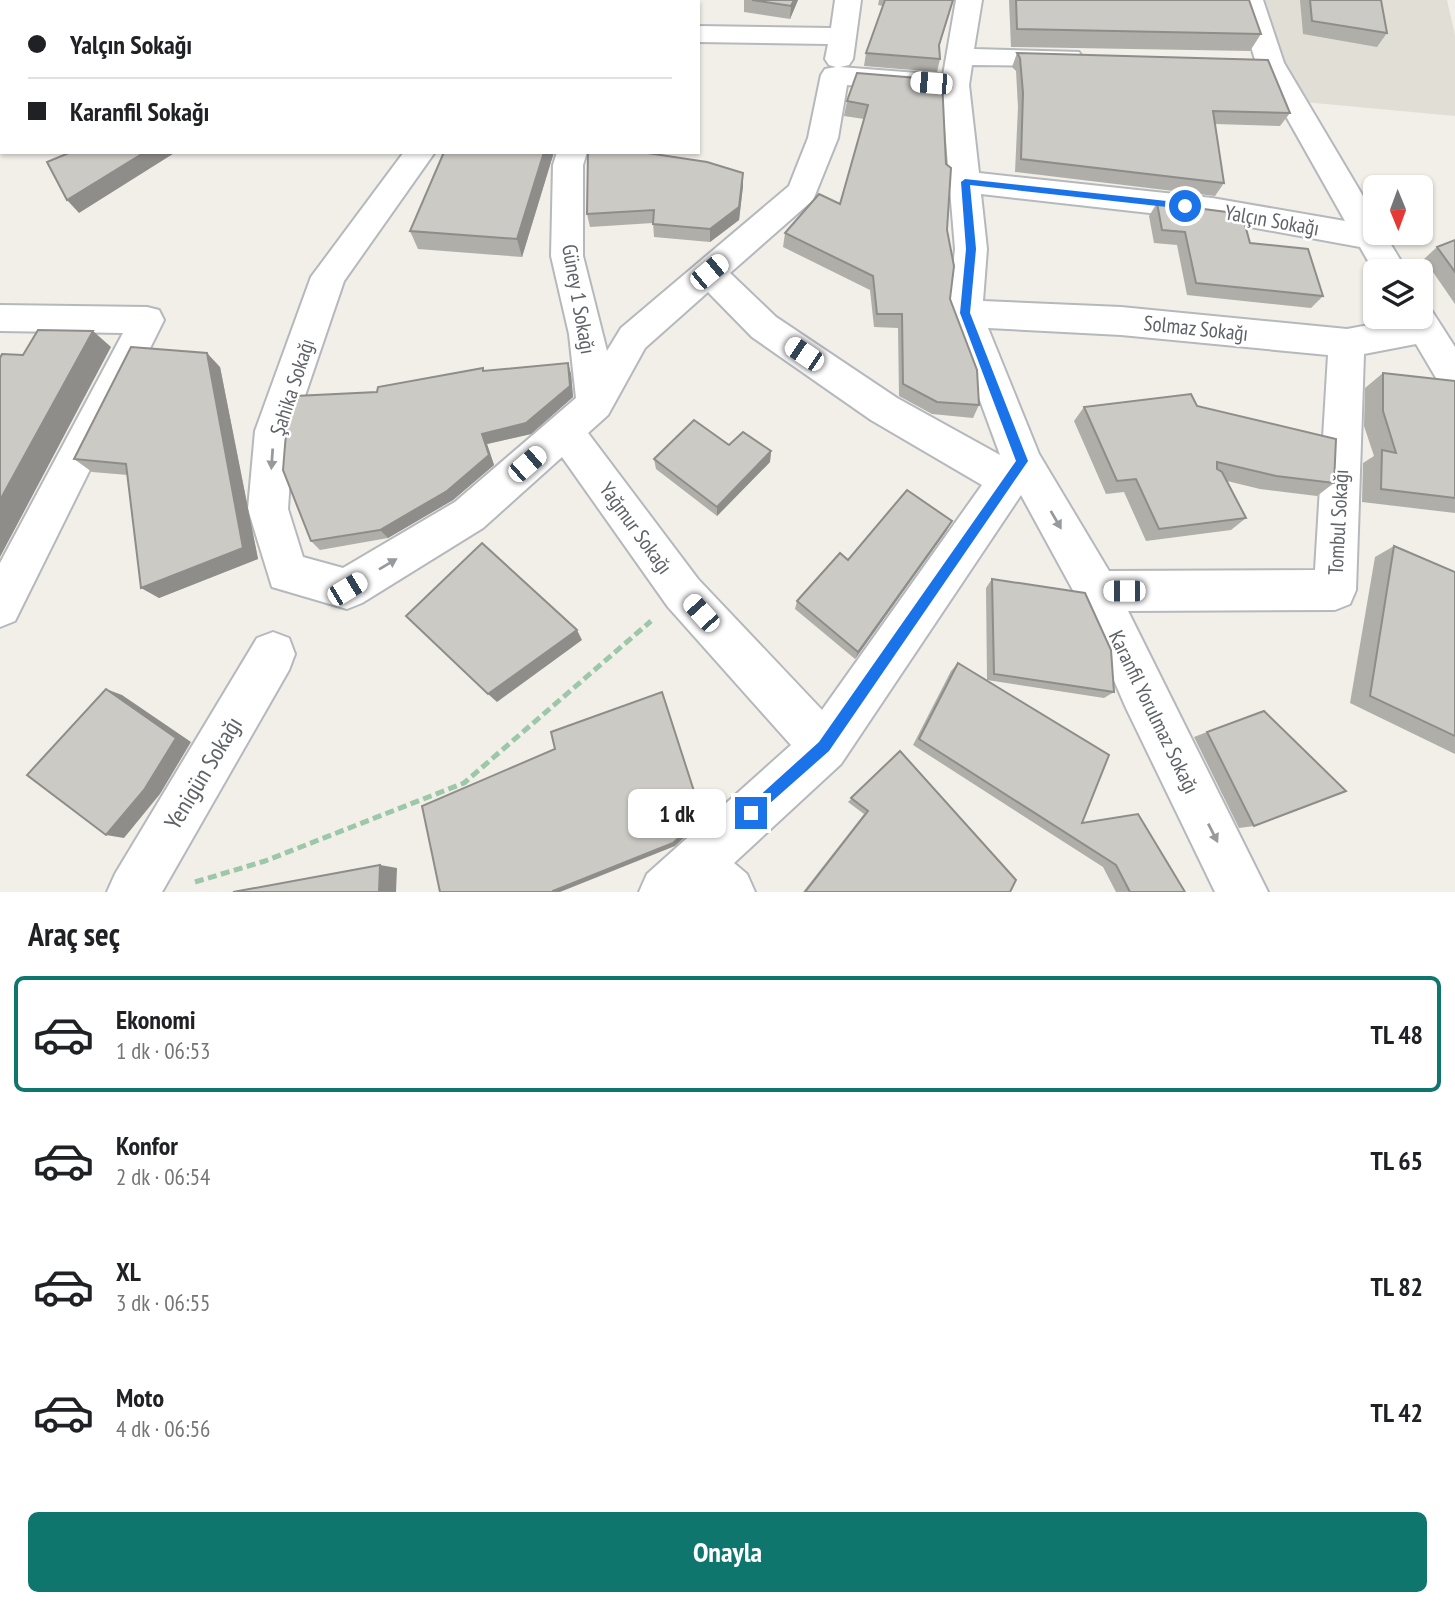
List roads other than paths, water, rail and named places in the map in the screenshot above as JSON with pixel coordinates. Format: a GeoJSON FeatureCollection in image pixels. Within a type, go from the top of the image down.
{"type":"FeatureCollection","features":[{"type":"Feature","properties":{"kind":"street"},"geometry":{"type":"LineString","coordinates":[[580,417],[633,338],[802,192],[823,138],[844,36],[848,0]]}},
{"type":"Feature","properties":{"kind":"street"},"geometry":{"type":"LineString","coordinates":[[965,313],[971,249],[957,71],[969,0]]}},
{"type":"Feature","properties":{"kind":"street"},"geometry":{"type":"LineString","coordinates":[[1250,0],[1257,63],[1363,226]]}},
{"type":"Feature","properties":{"kind":"street"},"geometry":{"type":"LineString","coordinates":[[700,34],[844,36]]}},
{"type":"Feature","properties":{"kind":"street"},"geometry":{"type":"LineString","coordinates":[[835,75],[957,71],[1017,55],[1098,60]]}},
{"type":"Feature","properties":{"kind":"street","name":"Şahika Sokağı"},"geometry":{"type":"LineString","coordinates":[[419,154],[328,277],[274,431],[268,509],[287,573],[347,589],[469,515],[580,417]]}},
{"type":"Feature","properties":{"kind":"street","name":"Güney 1 Sokağı"},"geometry":{"type":"LineString","coordinates":[[571,154],[568,165],[567,256],[587,334],[580,417]]}},
{"type":"Feature","properties":{"kind":"street","name":"Yalçın Sokağı"},"geometry":{"type":"LineString","coordinates":[[965,182],[1212,209],[1363,236]]}},
{"type":"Feature","properties":{"kind":"street"},"geometry":{"type":"LineString","coordinates":[[697,882],[824,747],[1014,470],[884,409],[764,327],[709,272]]}},
{"type":"Feature","properties":{"kind":"street","name":"Solmaz Sokağı"},"geometry":{"type":"LineString","coordinates":[[965,313],[1121,321],[1347,343],[1399,329]]}},
{"type":"Feature","properties":{"kind":"street","name":"Karanfil Yorulmaz Sokağı"},"geometry":{"type":"LineString","coordinates":[[965,313],[1014,470],[1097,591],[1142,692],[1242,892]]}},
{"type":"Feature","properties":{"kind":"street"},"geometry":{"type":"LineString","coordinates":[[0,318],[148,320],[0,606]]}},
{"type":"Feature","properties":{"kind":"street"},"geometry":{"type":"LineString","coordinates":[[1425,329],[1455,378]]}},
{"type":"Feature","properties":{"kind":"street","name":"Tombul Sokağı"},"geometry":{"type":"LineString","coordinates":[[1097,591],[1335,590],[1347,343]]}},
{"type":"Feature","properties":{"kind":"street","name":"Yağmur Sokağı"},"geometry":{"type":"LineString","coordinates":[[580,417],[683,593],[824,747]]}},
{"type":"Feature","properties":{"kind":"street","name":"Yenigün Sokağı"},"geometry":{"type":"LineString","coordinates":[[133,892],[273,654]]}}]}
